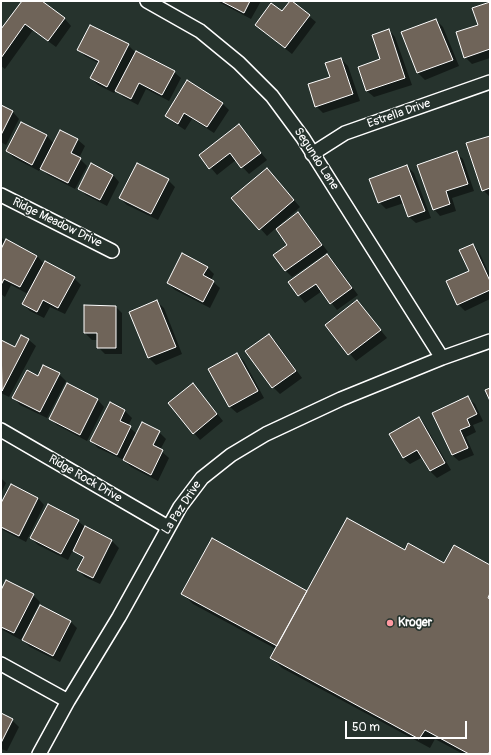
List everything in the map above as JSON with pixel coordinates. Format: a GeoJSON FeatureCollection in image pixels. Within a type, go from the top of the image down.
{"type":"FeatureCollection","features":[{"type":"Feature","properties":{"kind":"street","name":"Segundo Lane"},"geometry":{"type":"LineString","coordinates":[[146,1],[200,31],[239,63],[272,96],[303,138],[442,358]]}},
{"type":"Feature","properties":{"kind":"street","name":"Estrella Drive"},"geometry":{"type":"LineString","coordinates":[[312,154],[345,133],[490,82]]}},
{"type":"Feature","properties":{"kind":"street","name":"Ridge Meadow Drive"},"geometry":{"type":"LineString","coordinates":[[1,196],[112,251]]}},
{"type":"Feature","properties":{"kind":"street","name":"La Paz Drive"},"geometry":{"type":"LineString","coordinates":[[38,754],[119,617],[168,527],[180,507],[202,478],[231,455],[266,434],[341,399],[442,358],[490,341]]}},
{"type":"Feature","properties":{"kind":"street","name":"Ridge Rock Drive"},"geometry":{"type":"LineString","coordinates":[[1,430],[168,527]]}},
{"type":"Feature","properties":{"kind":"street"},"geometry":{"type":"LineString","coordinates":[[1,664],[68,701]]}},
{"type":"Feature","properties":{"kind":"building"},"geometry":{"type":"Polygon","coordinates":[[[22,1],[42,1],[65,18],[48,41],[25,24],[1,58],[1,29],[22,1]]]}},
{"type":"Feature","properties":{"kind":"building"},"geometry":{"type":"Polygon","coordinates":[[[221,1],[250,1],[244,13],[221,1]]]}},
{"type":"Feature","properties":{"kind":"building"},"geometry":{"type":"Polygon","coordinates":[[[290,1],[310,15],[285,48],[255,25],[271,3],[282,11],[290,1]]]}},
{"type":"Feature","properties":{"kind":"building"},"geometry":{"type":"Polygon","coordinates":[[[490,2],[490,49],[464,58],[456,32],[478,25],[472,8],[490,2]]]}},
{"type":"Feature","properties":{"kind":"building"},"geometry":{"type":"Polygon","coordinates":[[[436,19],[453,60],[417,73],[401,32],[436,19]]]}},
{"type":"Feature","properties":{"kind":"building"},"geometry":{"type":"Polygon","coordinates":[[[90,25],[129,44],[107,87],[90,78],[99,61],[77,50],[90,25]]]}},
{"type":"Feature","properties":{"kind":"building"},"geometry":{"type":"Polygon","coordinates":[[[389,29],[405,78],[366,91],[358,67],[380,59],[372,35],[389,29]]]}},
{"type":"Feature","properties":{"kind":"building"},"geometry":{"type":"Polygon","coordinates":[[[136,51],[175,71],[162,95],[139,83],[131,99],[115,91],[136,51]]]}},
{"type":"Feature","properties":{"kind":"building"},"geometry":{"type":"Polygon","coordinates":[[[341,58],[353,94],[315,107],[308,84],[330,77],[325,63],[341,58]]]}},
{"type":"Feature","properties":{"kind":"building"},"geometry":{"type":"Polygon","coordinates":[[[187,80],[223,103],[207,127],[184,113],[178,124],[165,116],[187,80]]]}},
{"type":"Feature","properties":{"kind":"building"},"geometry":{"type":"Polygon","coordinates":[[[1,105],[13,111],[1,135],[1,105]]]}},
{"type":"Feature","properties":{"kind":"building"},"geometry":{"type":"Polygon","coordinates":[[[21,122],[47,135],[32,165],[6,151],[21,122]]]}},
{"type":"Feature","properties":{"kind":"building"},"geometry":{"type":"Polygon","coordinates":[[[239,124],[261,153],[241,168],[230,153],[209,169],[199,155],[239,124]]]}},
{"type":"Feature","properties":{"kind":"building"},"geometry":{"type":"Polygon","coordinates":[[[60,130],[78,139],[71,153],[81,158],[68,183],[40,169],[60,130]]]}},
{"type":"Feature","properties":{"kind":"building"},"geometry":{"type":"Polygon","coordinates":[[[490,136],[490,188],[482,191],[466,143],[490,136]]]}},
{"type":"Feature","properties":{"kind":"building"},"geometry":{"type":"Polygon","coordinates":[[[457,151],[468,184],[446,191],[450,204],[433,210],[417,165],[457,151]]]}},
{"type":"Feature","properties":{"kind":"building"},"geometry":{"type":"Polygon","coordinates":[[[91,163],[113,175],[100,200],[78,189],[91,163]]]}},
{"type":"Feature","properties":{"kind":"building"},"geometry":{"type":"Polygon","coordinates":[[[137,163],[169,179],[151,214],[119,198],[137,163]]]}},
{"type":"Feature","properties":{"kind":"building"},"geometry":{"type":"Polygon","coordinates":[[[407,165],[425,211],[408,217],[400,195],[378,203],[369,179],[407,165]]]}},
{"type":"Feature","properties":{"kind":"building"},"geometry":{"type":"Polygon","coordinates":[[[267,168],[294,200],[259,230],[231,198],[267,168]]]}},
{"type":"Feature","properties":{"kind":"building"},"geometry":{"type":"Polygon","coordinates":[[[298,212],[322,245],[285,271],[273,255],[287,245],[276,229],[298,212]]]}},
{"type":"Feature","properties":{"kind":"building"},"geometry":{"type":"Polygon","coordinates":[[[6,239],[37,256],[20,287],[4,279],[1,285],[1,249],[6,239]]]}},
{"type":"Feature","properties":{"kind":"building"},"geometry":{"type":"Polygon","coordinates":[[[473,244],[490,281],[490,290],[457,305],[446,281],[469,271],[459,250],[473,244]]]}},
{"type":"Feature","properties":{"kind":"building"},"geometry":{"type":"Polygon","coordinates":[[[182,253],[208,267],[203,275],[214,281],[203,302],[167,283],[182,253]]]}},
{"type":"Feature","properties":{"kind":"building"},"geometry":{"type":"Polygon","coordinates":[[[327,254],[352,288],[330,304],[316,284],[298,296],[288,282],[327,254]]]}},
{"type":"Feature","properties":{"kind":"building"},"geometry":{"type":"Polygon","coordinates":[[[45,261],[75,277],[58,308],[43,300],[37,312],[22,304],[45,261]]]}},
{"type":"Feature","properties":{"kind":"building"},"geometry":{"type":"Polygon","coordinates":[[[157,300],[176,347],[148,358],[129,312],[157,300]]]}},
{"type":"Feature","properties":{"kind":"building"},"geometry":{"type":"Polygon","coordinates":[[[357,300],[381,330],[348,355],[325,325],[357,300]]]}},
{"type":"Feature","properties":{"kind":"building"},"geometry":{"type":"Polygon","coordinates":[[[84,305],[116,306],[116,348],[97,348],[97,333],[84,333],[84,305]]]}},
{"type":"Feature","properties":{"kind":"building"},"geometry":{"type":"Polygon","coordinates":[[[269,334],[296,371],[272,388],[245,351],[269,334]]]}},
{"type":"Feature","properties":{"kind":"building"},"geometry":{"type":"Polygon","coordinates":[[[21,335],[29,339],[2,391],[1,340],[15,347],[21,335]]]}},
{"type":"Feature","properties":{"kind":"building"},"geometry":{"type":"Polygon","coordinates":[[[237,353],[258,391],[229,407],[208,369],[237,353]]]}},
{"type":"Feature","properties":{"kind":"building"},"geometry":{"type":"Polygon","coordinates":[[[43,365],[60,373],[40,412],[12,398],[27,370],[38,376],[43,365]]]}},
{"type":"Feature","properties":{"kind":"building"},"geometry":{"type":"Polygon","coordinates":[[[67,383],[98,399],[80,435],[49,419],[67,383]]]}},
{"type":"Feature","properties":{"kind":"building"},"geometry":{"type":"Polygon","coordinates":[[[193,383],[217,414],[193,434],[168,403],[193,383]]]}},
{"type":"Feature","properties":{"kind":"building"},"geometry":{"type":"Polygon","coordinates":[[[490,388],[490,401],[485,390],[490,388]]]}},
{"type":"Feature","properties":{"kind":"building"},"geometry":{"type":"Polygon","coordinates":[[[468,396],[477,414],[467,419],[470,426],[460,430],[468,448],[452,455],[432,413],[468,396]]]}},
{"type":"Feature","properties":{"kind":"building"},"geometry":{"type":"Polygon","coordinates":[[[110,402],[125,410],[120,421],[131,426],[117,455],[90,441],[110,402]]]}},
{"type":"Feature","properties":{"kind":"building"},"geometry":{"type":"Polygon","coordinates":[[[419,417],[445,463],[430,471],[417,450],[403,458],[389,434],[419,417]]]}},
{"type":"Feature","properties":{"kind":"building"},"geometry":{"type":"Polygon","coordinates":[[[142,422],[160,431],[153,445],[163,450],[151,475],[123,460],[142,422]]]}},
{"type":"Feature","properties":{"kind":"building"},"geometry":{"type":"Polygon","coordinates":[[[11,484],[38,498],[19,536],[1,527],[1,503],[11,484]]]}},
{"type":"Feature","properties":{"kind":"building"},"geometry":{"type":"Polygon","coordinates":[[[48,504],[79,520],[61,554],[30,538],[48,504]]]}},
{"type":"Feature","properties":{"kind":"building","name":"Kroger"},"geometry":{"type":"Polygon","coordinates":[[[347,518],[405,550],[408,543],[444,563],[454,545],[490,565],[490,593],[488,598],[490,599],[490,751],[488,754],[469,754],[425,730],[419,739],[270,658],[347,518]]]}},
{"type":"Feature","properties":{"kind":"building"},"geometry":{"type":"Polygon","coordinates":[[[85,526],[112,540],[93,578],[77,570],[84,557],[73,551],[85,526]]]}},
{"type":"Feature","properties":{"kind":"building"},"geometry":{"type":"Polygon","coordinates":[[[212,538],[307,591],[277,646],[181,594],[212,538]]]}},
{"type":"Feature","properties":{"kind":"building"},"geometry":{"type":"Polygon","coordinates":[[[6,580],[34,594],[14,633],[1,627],[1,590],[6,580]]]}},
{"type":"Feature","properties":{"kind":"building"},"geometry":{"type":"Polygon","coordinates":[[[40,605],[71,621],[53,656],[22,640],[40,605]]]}},
{"type":"Feature","properties":{"kind":"building"},"geometry":{"type":"Polygon","coordinates":[[[1,713],[13,719],[1,743],[1,713]]]}},
{"type":"Feature","properties":{"kind":"place","name":"Kroger"},"geometry":{"type":"Point","coordinates":[390,623]}}]}
